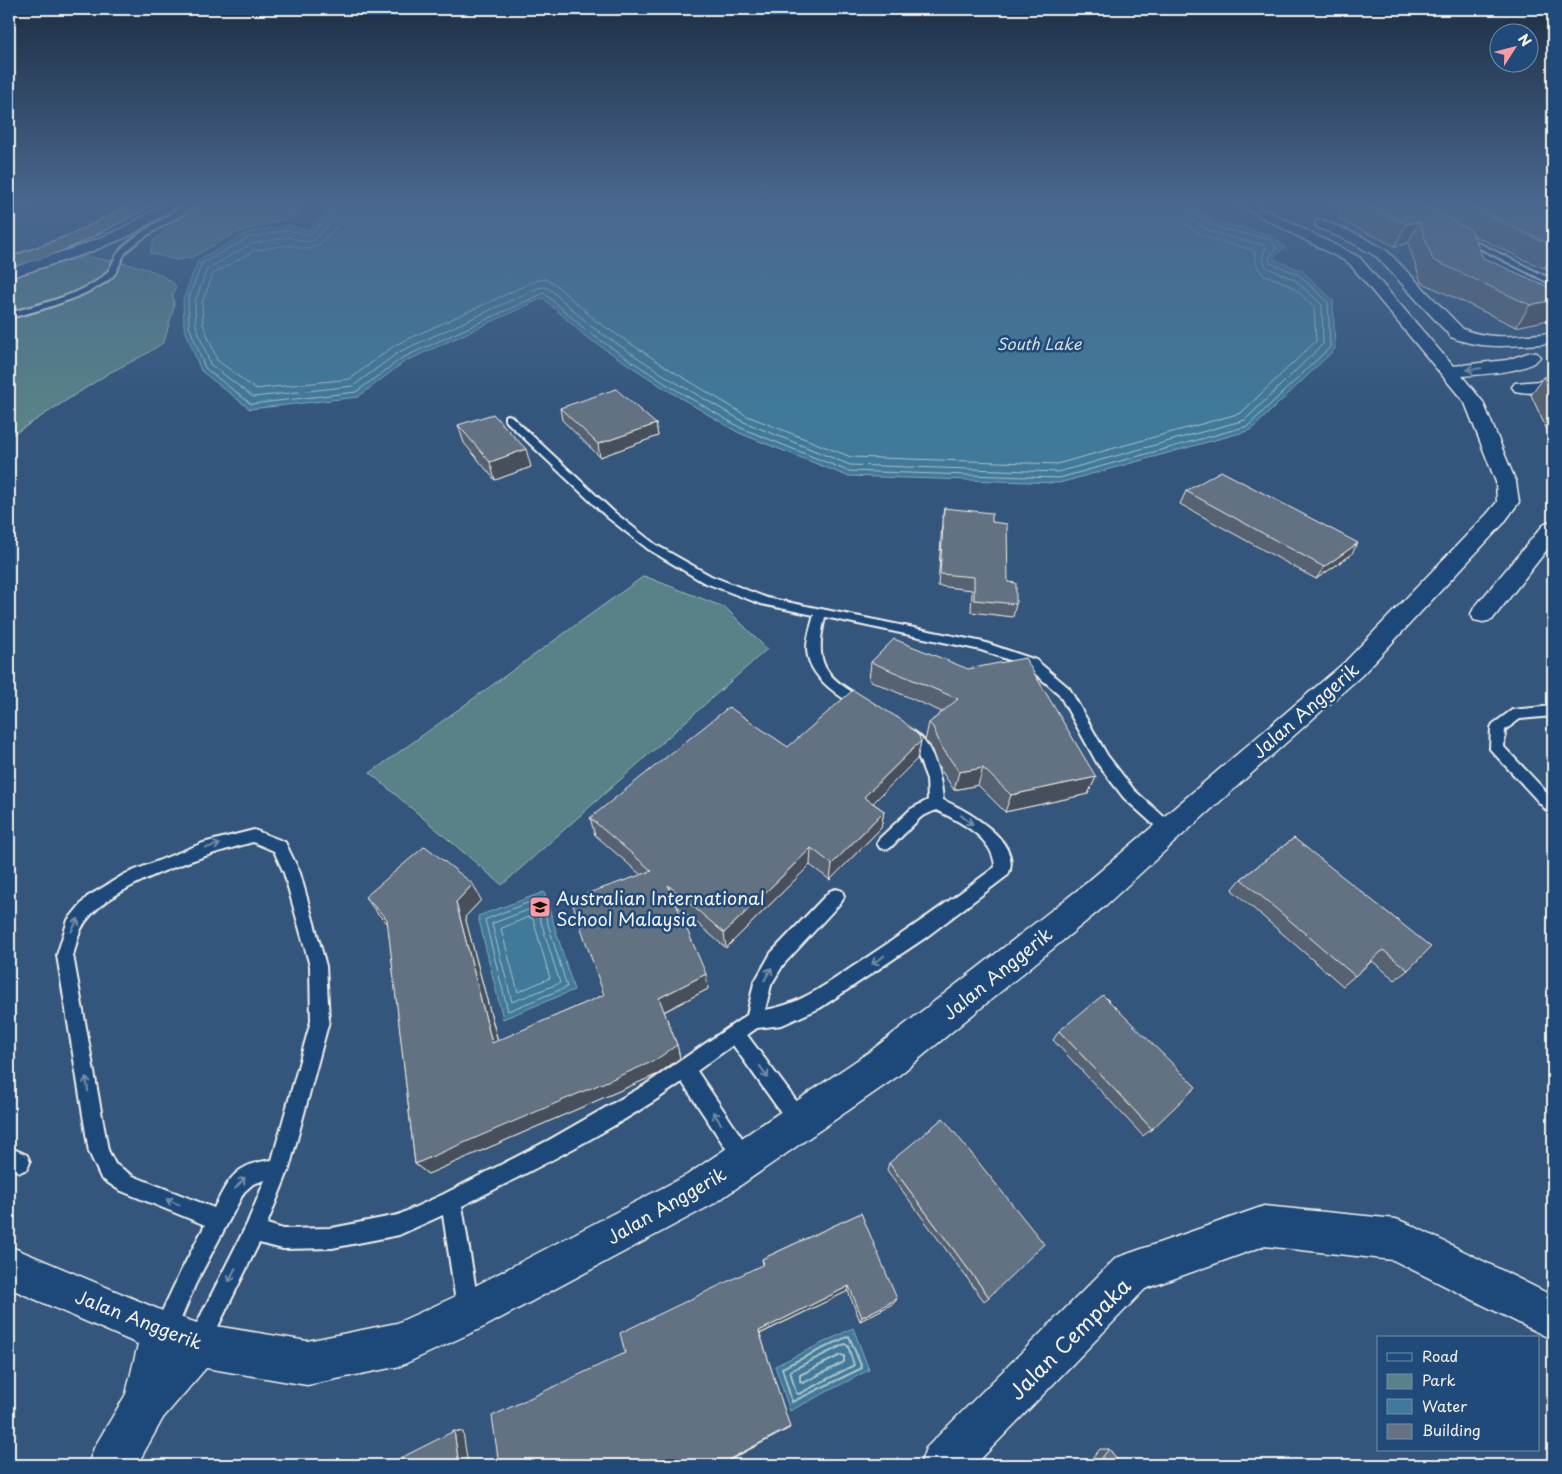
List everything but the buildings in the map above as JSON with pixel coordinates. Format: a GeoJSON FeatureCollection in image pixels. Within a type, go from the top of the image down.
{"type":"FeatureCollection","features":[{"type":"Feature","properties":{"kind":"street","name":"Jalan Anggerik"},"geometry":{"type":"LineString","coordinates":[[9,1266],[180,1339],[307,1363],[400,1344],[469,1312],[701,1189],[893,1057],[1095,895],[1168,829],[1353,669],[1495,519],[1508,502],[1506,482],[1474,402],[1364,272]]}},
{"type":"Feature","properties":{"kind":"street"},"geometry":{"type":"LineString","coordinates":[[1399,272],[1457,332],[1467,339],[1481,341],[1553,338]]}},
{"type":"Feature","properties":{"kind":"street"},"geometry":{"type":"LineString","coordinates":[[1515,272],[1553,293]]}},
{"type":"Feature","properties":{"kind":"street"},"geometry":{"type":"LineString","coordinates":[[1438,358],[1452,345],[1467,339]]}},
{"type":"Feature","properties":{"kind":"street"},"geometry":{"type":"LineString","coordinates":[[1438,358],[1510,365],[1539,357]]}},
{"type":"Feature","properties":{"kind":"street"},"geometry":{"type":"LineString","coordinates":[[1521,387],[1540,386],[1553,389]]}},
{"type":"Feature","properties":{"kind":"street"},"geometry":{"type":"LineString","coordinates":[[1483,614],[1553,528]]}},
{"type":"Feature","properties":{"kind":"street","name":"Jalan Cempaka"},"geometry":{"type":"LineString","coordinates":[[944,1465],[1131,1273],[1264,1226],[1396,1240],[1553,1319]]}},
{"type":"Feature","properties":{"kind":"street"},"geometry":{"type":"LineString","coordinates":[[111,1465],[180,1339]]}},
{"type":"Feature","properties":{"kind":"lane"},"geometry":{"type":"LineString","coordinates":[[9,316],[83,291],[112,272]]}},
{"type":"Feature","properties":{"kind":"lane"},"geometry":{"type":"LineString","coordinates":[[1529,272],[1553,283]]}},
{"type":"Feature","properties":{"kind":"lane"},"geometry":{"type":"LineString","coordinates":[[508,418],[611,515],[652,547],[707,578],[765,601],[983,646],[1031,663],[1064,691],[1102,758],[1129,794],[1168,829]]}},
{"type":"Feature","properties":{"kind":"lane"},"geometry":{"type":"LineString","coordinates":[[820,613],[814,655],[824,674],[840,691],[879,713]]}},
{"type":"Feature","properties":{"kind":"lane"},"geometry":{"type":"LineString","coordinates":[[1553,711],[1517,714],[1498,728],[1497,749],[1553,808]]}},
{"type":"Feature","properties":{"kind":"lane"},"geometry":{"type":"LineString","coordinates":[[894,722],[924,750],[934,779],[936,803]]}},
{"type":"Feature","properties":{"kind":"lane"},"geometry":{"type":"LineString","coordinates":[[254,1231],[283,1239],[332,1238],[399,1224],[451,1201],[564,1142],[652,1092],[754,1020],[782,1016],[814,1002],[918,933],[1003,870],[1001,853],[988,836],[958,812],[936,803],[916,812],[885,843]]}},
{"type":"Feature","properties":{"kind":"lane"},"geometry":{"type":"LineString","coordinates":[[180,1339],[254,1231],[279,1169],[320,1021],[318,966],[292,873],[280,847],[254,836],[208,848],[167,863],[131,880],[93,902],[74,925],[64,955],[99,1152],[108,1172],[126,1183],[218,1220]]}},
{"type":"Feature","properties":{"kind":"lane"},"geometry":{"type":"LineString","coordinates":[[754,1020],[763,983],[777,959],[836,896]]}},
{"type":"Feature","properties":{"kind":"lane"},"geometry":{"type":"LineString","coordinates":[[735,1033],[799,1121]]}},
{"type":"Feature","properties":{"kind":"lane"},"geometry":{"type":"LineString","coordinates":[[684,1069],[744,1158]]}},
{"type":"Feature","properties":{"kind":"lane"},"geometry":{"type":"LineString","coordinates":[[180,1339],[188,1278],[237,1185],[247,1175],[259,1170],[279,1169]]}},
{"type":"Feature","properties":{"kind":"lane"},"geometry":{"type":"LineString","coordinates":[[451,1201],[469,1312]]}},
{"type":"Feature","properties":{"kind":"green space"},"geometry":{"type":"Polygon","coordinates":[[[31,272],[157,273],[176,286],[173,295],[174,307],[164,342],[146,354],[109,373],[9,437],[9,278],[31,272]]]}},
{"type":"Feature","properties":{"kind":"green space"},"geometry":{"type":"Polygon","coordinates":[[[644,576],[726,608],[767,649],[502,885],[370,773],[644,576]]]}},
{"type":"Feature","properties":{"kind":"water","name":"South Lake"},"geometry":{"type":"Polygon","coordinates":[[[194,272],[1303,272],[1333,300],[1335,349],[1251,430],[1059,483],[847,476],[739,433],[664,388],[585,336],[543,298],[404,362],[358,397],[250,409],[201,371],[184,327],[183,300],[194,272]]]}},
{"type":"Feature","properties":{"kind":"water"},"geometry":{"type":"Polygon","coordinates":[[[544,892],[574,990],[503,1019],[478,916],[544,892]]]}},
{"type":"Feature","properties":{"kind":"water"},"geometry":{"type":"Polygon","coordinates":[[[853,1328],[869,1370],[790,1411],[775,1366],[853,1328]]]}},
{"type":"Feature","properties":{"kind":"place","name":"Australian International School Malaysia"},"geometry":{"type":"Point","coordinates":[540,907]}}]}
